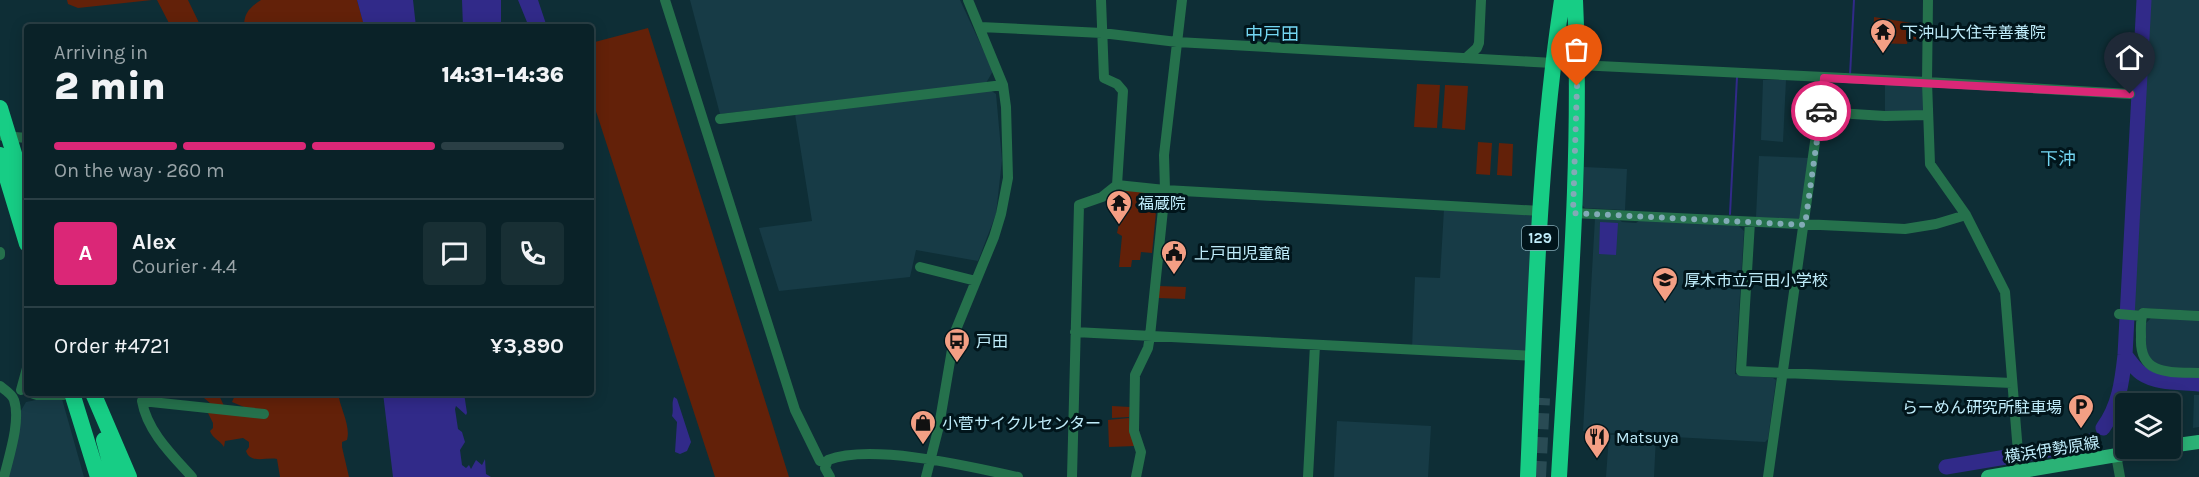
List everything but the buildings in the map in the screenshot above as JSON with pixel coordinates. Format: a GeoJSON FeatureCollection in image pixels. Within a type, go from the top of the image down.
{"type":"FeatureCollection","features":[{"type":"Feature","properties":{"kind":"highway","name":"129"},"geometry":{"type":"LineString","coordinates":[[1528,477],[1541,211],[1552,63],[1562,0]]}},
{"type":"Feature","properties":{"kind":"highway","name":"129"},"geometry":{"type":"LineString","coordinates":[[1562,0],[1547,398],[1575,0]]}},
{"type":"Feature","properties":{"kind":"highway","name":"129"},"geometry":{"type":"LineString","coordinates":[[1559,477],[1573,213],[1578,65],[1575,0]]}},
{"type":"Feature","properties":{"kind":"highway"},"geometry":{"type":"LineString","coordinates":[[0,108],[24,186]]}},
{"type":"Feature","properties":{"kind":"highway"},"geometry":{"type":"LineString","coordinates":[[0,154],[24,234]]}},
{"type":"Feature","properties":{"kind":"highway"},"geometry":{"type":"LineString","coordinates":[[71,396],[102,474]]}},
{"type":"Feature","properties":{"kind":"highway"},"geometry":{"type":"LineString","coordinates":[[91,396],[102,474]]}},
{"type":"Feature","properties":{"kind":"highway"},"geometry":{"type":"LineString","coordinates":[[92,396],[129,477]]}},
{"type":"Feature","properties":{"kind":"main road"},"geometry":{"type":"LineString","coordinates":[[2181,444],[2199,442]]}},
{"type":"Feature","properties":{"kind":"main road","name":"横浜伊勢原線"},"geometry":{"type":"LineString","coordinates":[[1988,477],[2019,465],[2115,455]]}},
{"type":"Feature","properties":{"kind":"street"},"geometry":{"type":"LineString","coordinates":[[665,0],[795,410],[830,477]]}},
{"type":"Feature","properties":{"kind":"street"},"geometry":{"type":"LineString","coordinates":[[926,477],[932,460],[955,332],[994,237],[1006,187],[1008,156],[1003,85],[968,0]]}},
{"type":"Feature","properties":{"kind":"street"},"geometry":{"type":"LineString","coordinates":[[1072,477],[1079,205],[1102,197],[1116,188],[1123,91],[1117,84],[1104,78],[1101,0]]}},
{"type":"Feature","properties":{"kind":"street"},"geometry":{"type":"LineString","coordinates":[[1137,477],[1141,452],[1134,431],[1135,375],[1145,357],[1150,336],[1165,190],[1164,155],[1182,0]]}},
{"type":"Feature","properties":{"kind":"street"},"geometry":{"type":"LineString","coordinates":[[1467,58],[1479,43],[1481,0]]}},
{"type":"Feature","properties":{"kind":"street"},"geometry":{"type":"LineString","coordinates":[[1928,0],[1927,115],[1930,164],[1966,215],[2005,292],[2019,465]]}},
{"type":"Feature","properties":{"kind":"street"},"geometry":{"type":"LineString","coordinates":[[980,27],[1102,33],[1176,42],[1552,63]]}},
{"type":"Feature","properties":{"kind":"street"},"geometry":{"type":"LineString","coordinates":[[1578,65],[1824,80],[1927,82],[2130,94]]}},
{"type":"Feature","properties":{"kind":"street"},"geometry":{"type":"LineString","coordinates":[[1768,477],[1824,80]]}},
{"type":"Feature","properties":{"kind":"street"},"geometry":{"type":"LineString","coordinates":[[720,119],[1003,85]]}},
{"type":"Feature","properties":{"kind":"street"},"geometry":{"type":"LineString","coordinates":[[1821,112],[1885,116],[1927,115]]}},
{"type":"Feature","properties":{"kind":"street"},"geometry":{"type":"LineString","coordinates":[[24,138],[0,134],[24,205]]}},
{"type":"Feature","properties":{"kind":"street"},"geometry":{"type":"LineString","coordinates":[[1117,185],[1165,190],[1541,211]]}},
{"type":"Feature","properties":{"kind":"street"},"geometry":{"type":"LineString","coordinates":[[1573,213],[1905,229],[1936,224],[1966,215]]}},
{"type":"Feature","properties":{"kind":"street"},"geometry":{"type":"LineString","coordinates":[[1750,222],[1742,371],[2012,383]]}},
{"type":"Feature","properties":{"kind":"street"},"geometry":{"type":"LineString","coordinates":[[920,267],[932,267],[976,281]]}},
{"type":"Feature","properties":{"kind":"street"},"geometry":{"type":"LineString","coordinates":[[2121,314],[2199,316]]}},
{"type":"Feature","properties":{"kind":"street"},"geometry":{"type":"LineString","coordinates":[[2139,316],[2141,352],[2152,367],[2162,371],[2199,373]]}},
{"type":"Feature","properties":{"kind":"street"},"geometry":{"type":"LineString","coordinates":[[1075,332],[1533,356]]}},
{"type":"Feature","properties":{"kind":"street"},"geometry":{"type":"LineString","coordinates":[[1308,477],[1315,345]]}},
{"type":"Feature","properties":{"kind":"street"},"geometry":{"type":"LineString","coordinates":[[0,387],[23,393],[15,417],[14,433],[4,477]]}},
{"type":"Feature","properties":{"kind":"street"},"geometry":{"type":"LineString","coordinates":[[80,396],[102,474]]}},
{"type":"Feature","properties":{"kind":"street"},"geometry":{"type":"LineString","coordinates":[[192,477],[155,433],[144,413],[141,397],[264,414]]}},
{"type":"Feature","properties":{"kind":"street"},"geometry":{"type":"LineString","coordinates":[[822,463],[833,458],[901,456],[1018,477]]}},
{"type":"Feature","properties":{"kind":"street"},"geometry":{"type":"LineString","coordinates":[[2117,459],[2120,477]]}},
{"type":"Feature","properties":{"kind":"shaded area"},"geometry":{"type":"Polygon","coordinates":[[[67,0],[152,0],[78,8],[68,4],[67,0]]]}},
{"type":"Feature","properties":{"kind":"shaded area"},"geometry":{"type":"Polygon","coordinates":[[[157,0],[188,0],[200,24],[169,24],[157,0]]]}},
{"type":"Feature","properties":{"kind":"shaded area"},"geometry":{"type":"Polygon","coordinates":[[[261,0],[357,0],[363,21],[368,24],[244,24],[248,11],[261,0]]]}},
{"type":"Feature","properties":{"kind":"shaded area"},"geometry":{"type":"Polygon","coordinates":[[[357,0],[413,0],[416,24],[368,24],[363,22],[357,0]]]}},
{"type":"Feature","properties":{"kind":"shaded area"},"geometry":{"type":"Polygon","coordinates":[[[462,0],[501,0],[501,24],[463,24],[462,0]]]}},
{"type":"Feature","properties":{"kind":"shaded area"},"geometry":{"type":"Polygon","coordinates":[[[518,0],[538,0],[546,24],[528,24],[518,0]]]}},
{"type":"Feature","properties":{"kind":"shaded area"},"geometry":{"type":"Polygon","coordinates":[[[690,0],[960,0],[993,71],[986,83],[720,114],[690,0]]]}},
{"type":"Feature","properties":{"kind":"shaded area"},"geometry":{"type":"Polygon","coordinates":[[[2138,0],[2199,0],[2199,311],[2140,308],[2137,313],[2122,312],[2138,0]]]}},
{"type":"Feature","properties":{"kind":"shaded area"},"geometry":{"type":"Polygon","coordinates":[[[1874,17],[1924,25],[1924,40],[1908,39],[1907,44],[1873,43],[1874,17]]]}},
{"type":"Feature","properties":{"kind":"shaded area"},"geometry":{"type":"Polygon","coordinates":[[[648,28],[789,477],[715,477],[594,105],[594,42],[648,28]]]}},
{"type":"Feature","properties":{"kind":"shaded area"},"geometry":{"type":"Polygon","coordinates":[[[1763,80],[1786,80],[1783,142],[1761,140],[1763,80]]]}},
{"type":"Feature","properties":{"kind":"shaded area"},"geometry":{"type":"Polygon","coordinates":[[[1885,82],[1924,84],[1924,114],[1885,114],[1885,82]]]}},
{"type":"Feature","properties":{"kind":"shaded area"},"geometry":{"type":"Polygon","coordinates":[[[1417,84],[1440,85],[1437,128],[1414,127],[1417,84]]]}},
{"type":"Feature","properties":{"kind":"shaded area"},"geometry":{"type":"Polygon","coordinates":[[[1445,85],[1468,86],[1465,130],[1442,128],[1445,85]]]}},
{"type":"Feature","properties":{"kind":"shaded area"},"geometry":{"type":"Polygon","coordinates":[[[990,90],[996,94],[1002,160],[996,214],[978,261],[916,250],[910,277],[779,291],[759,228],[812,221],[795,114],[990,90]]]}},
{"type":"Feature","properties":{"kind":"shaded area"},"geometry":{"type":"Polygon","coordinates":[[[1478,142],[1492,143],[1490,175],[1476,174],[1478,142]]]}},
{"type":"Feature","properties":{"kind":"shaded area"},"geometry":{"type":"Polygon","coordinates":[[[1499,143],[1513,144],[1512,176],[1497,175],[1499,143]]]}},
{"type":"Feature","properties":{"kind":"shaded area"},"geometry":{"type":"Polygon","coordinates":[[[1759,156],[1809,158],[1801,220],[1756,217],[1759,156]]]}},
{"type":"Feature","properties":{"kind":"shaded area"},"geometry":{"type":"Polygon","coordinates":[[[1584,167],[1627,169],[1625,210],[1585,208],[1582,205],[1584,167]]]}},
{"type":"Feature","properties":{"kind":"shaded area"},"geometry":{"type":"Polygon","coordinates":[[[1122,188],[1158,192],[1152,253],[1141,252],[1140,260],[1132,260],[1131,267],[1119,267],[1122,236],[1117,233],[1124,200],[1121,199],[1122,188]]]}},
{"type":"Feature","properties":{"kind":"shaded area"},"geometry":{"type":"Polygon","coordinates":[[[1444,209],[1532,214],[1534,216],[1527,351],[1412,348],[1415,277],[1440,278],[1444,209]]]}},
{"type":"Feature","properties":{"kind":"shaded area","name":"厚木市立戸田小学校"},"geometry":{"type":"Polygon","coordinates":[[[1595,218],[1619,219],[1622,222],[1636,223],[1640,220],[1738,225],[1744,231],[1735,374],[1776,380],[1768,439],[1765,442],[1656,436],[1654,477],[1606,477],[1609,435],[1641,435],[1583,431],[1595,218]]]}},
{"type":"Feature","properties":{"kind":"shaded area"},"geometry":{"type":"Polygon","coordinates":[[[1600,222],[1618,223],[1616,255],[1599,254],[1600,222]]]}},
{"type":"Feature","properties":{"kind":"shaded area"},"geometry":{"type":"Polygon","coordinates":[[[1158,286],[1186,287],[1185,299],[1158,298],[1158,286]]]}},
{"type":"Feature","properties":{"kind":"shaded area"},"geometry":{"type":"Polygon","coordinates":[[[2151,318],[2199,320],[2199,371],[2157,366],[2144,350],[2145,324],[2151,318]]]}},
{"type":"Feature","properties":{"kind":"shaded area"},"geometry":{"type":"Polygon","coordinates":[[[2164,376],[2199,377],[2199,390],[2161,388],[2161,378],[2164,376]]]}},
{"type":"Feature","properties":{"kind":"shaded area"},"geometry":{"type":"Polygon","coordinates":[[[2194,395],[2199,395],[2199,427],[2193,428],[2194,395]]]}},
{"type":"Feature","properties":{"kind":"shaded area"},"geometry":{"type":"Polygon","coordinates":[[[203,396],[219,396],[225,408],[244,407],[232,402],[235,396],[339,396],[348,429],[347,440],[342,442],[342,447],[349,477],[280,477],[277,459],[251,457],[246,451],[249,442],[243,438],[225,441],[224,447],[210,431],[213,423],[208,413],[210,403],[203,396]]]}},
{"type":"Feature","properties":{"kind":"shaded area"},"geometry":{"type":"Polygon","coordinates":[[[383,396],[464,396],[466,415],[456,406],[455,409],[458,429],[462,432],[465,442],[460,450],[462,465],[466,468],[469,465],[471,469],[476,460],[482,465],[485,459],[486,474],[491,477],[393,477],[383,396]]]}},
{"type":"Feature","properties":{"kind":"shaded area"},"geometry":{"type":"Polygon","coordinates":[[[674,397],[677,399],[691,442],[687,451],[680,454],[675,452],[677,422],[672,416],[674,397]]]}},
{"type":"Feature","properties":{"kind":"shaded area"},"geometry":{"type":"Polygon","coordinates":[[[62,399],[84,477],[8,477],[19,414],[26,402],[62,399]]]}},
{"type":"Feature","properties":{"kind":"shaded area"},"geometry":{"type":"Polygon","coordinates":[[[1112,406],[1130,407],[1129,417],[1112,418],[1112,406]]]}},
{"type":"Feature","properties":{"kind":"shaded area"},"geometry":{"type":"Polygon","coordinates":[[[1129,418],[1135,446],[1109,447],[1108,420],[1129,418]]]}},
{"type":"Feature","properties":{"kind":"shaded area"},"geometry":{"type":"Polygon","coordinates":[[[1337,421],[1431,426],[1428,477],[1334,477],[1337,421]]]}},
{"type":"Feature","properties":{"kind":"waterway"},"geometry":{"type":"LineString","coordinates":[[1850,75],[1854,0]]}},
{"type":"Feature","properties":{"kind":"waterway"},"geometry":{"type":"LineString","coordinates":[[2103,428],[2116,402],[2125,355],[2144,0]]}},
{"type":"Feature","properties":{"kind":"waterway"},"geometry":{"type":"LineString","coordinates":[[1730,214],[1737,77]]}},
{"type":"Feature","properties":{"kind":"waterway"},"geometry":{"type":"LineString","coordinates":[[2125,355],[2147,377],[2162,381],[2199,384]]}},
{"type":"Feature","properties":{"kind":"waterway"},"geometry":{"type":"LineString","coordinates":[[1946,467],[2091,441]]}},
{"type":"Feature","properties":{"kind":"tunnel"},"geometry":{"type":"LineString","coordinates":[[1538,477],[1542,398]]}},
{"type":"Feature","properties":{"kind":"way so far"},"geometry":{"type":"LineString","coordinates":[[1577,86],[1573,213],[1805,225],[1821,111]]}},
{"type":"Feature","properties":{"kind":"place","name":"下沖山大住寺善養院"},"geometry":{"type":"Point","coordinates":[1883,55]}},
{"type":"Feature","properties":{"kind":"place","name":"福蔵院"},"geometry":{"type":"Point","coordinates":[1119,226]}},
{"type":"Feature","properties":{"kind":"place","name":"上戸田児童館"},"geometry":{"type":"Point","coordinates":[1174,276]}},
{"type":"Feature","properties":{"kind":"place","name":"厚木市立戸田小学校"},"geometry":{"type":"Point","coordinates":[1665,303]}},
{"type":"Feature","properties":{"kind":"place","name":"戸田"},"geometry":{"type":"Point","coordinates":[957,364]}},
{"type":"Feature","properties":{"kind":"place","name":"らーめん研究所駐車場"},"geometry":{"type":"Point","coordinates":[2081,430]}},
{"type":"Feature","properties":{"kind":"place","name":"小菅サイクルセンター"},"geometry":{"type":"Point","coordinates":[923,446]}},
{"type":"Feature","properties":{"kind":"place","name":"Matsuya"},"geometry":{"type":"Point","coordinates":[1597,460]}},
{"type":"Feature","properties":{"kind":"district","name":"中戸田"},"geometry":{"type":"Point","coordinates":[1272,34]}},
{"type":"Feature","properties":{"kind":"district","name":"下沖"},"geometry":{"type":"Point","coordinates":[2058,159]}},
{"type":"Feature","properties":{"kind":"route"},"geometry":{"type":"LineString","coordinates":[[1821,111],[1824,78],[2130,94]]}}]}
